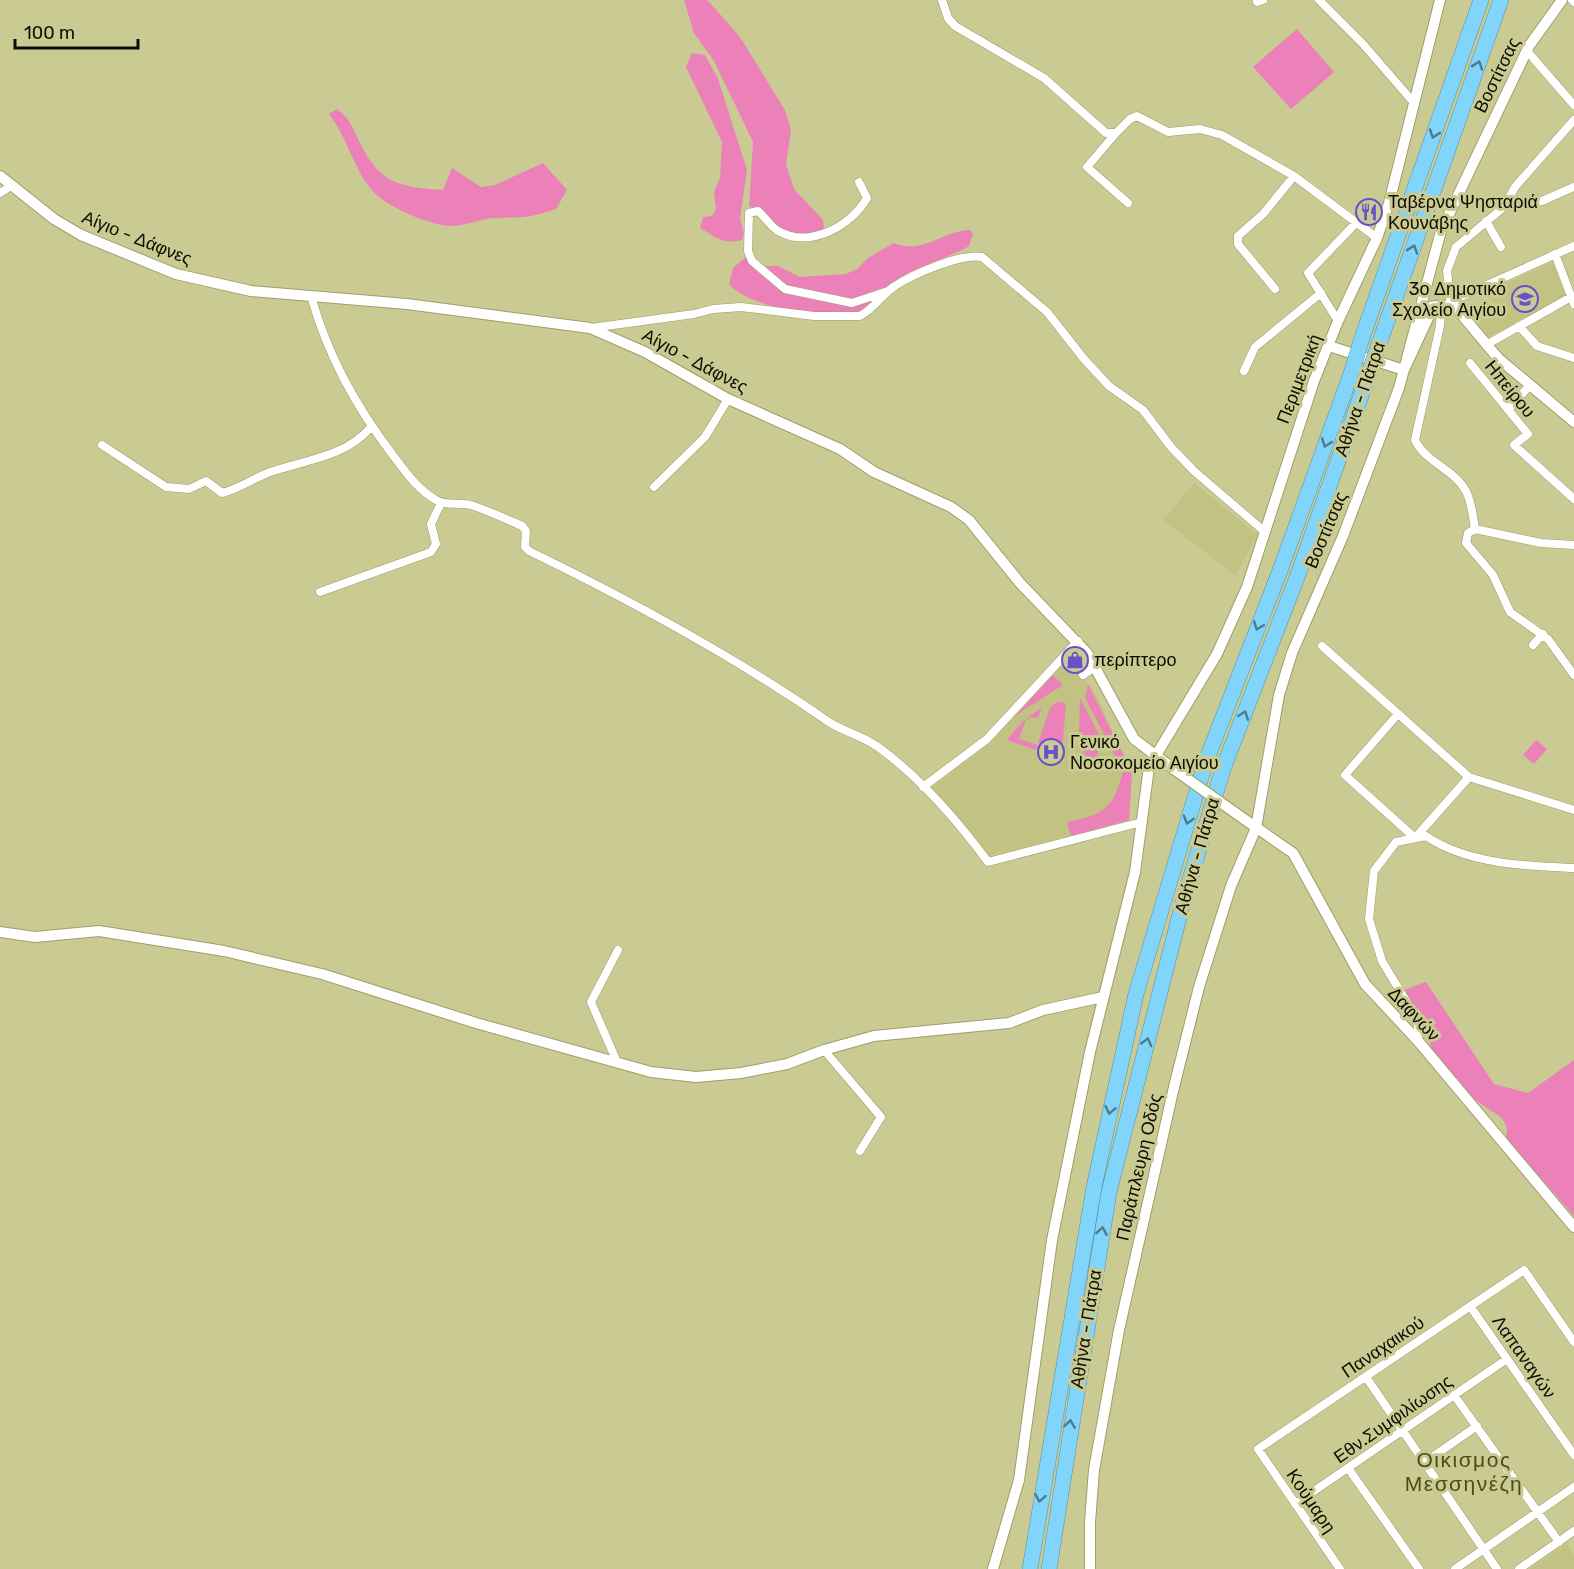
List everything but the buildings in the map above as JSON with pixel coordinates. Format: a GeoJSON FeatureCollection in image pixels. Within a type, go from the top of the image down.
{"type":"FeatureCollection","features":[{"type":"Feature","properties":{"kind":"highway","name":"Αθήνα - Πάτρα"},"geometry":{"type":"LineString","coordinates":[[1030,1569],[1090,1209],[1137,994],[1204,764],[1281,568],[1481,0]]}},
{"type":"Feature","properties":{"kind":"highway","name":"Αθήνα - Πάτρα"},"geometry":{"type":"LineString","coordinates":[[1049,1569],[1109,1192],[1182,906],[1223,769],[1299,572],[1501,0]]}},
{"type":"Feature","properties":{"kind":"street"},"geometry":{"type":"LineString","coordinates":[[942,0],[948,18],[955,26],[1049,82],[1104,132],[1116,133]]}},
{"type":"Feature","properties":{"kind":"street"},"geometry":{"type":"LineString","coordinates":[[1319,0],[1364,44],[1415,104]]}},
{"type":"Feature","properties":{"kind":"street","name":"Περιμετρική"},"geometry":{"type":"LineString","coordinates":[[993,1569],[1018,1480],[1052,1239],[1103,997],[1132,888],[1146,780],[1154,756],[1200,683],[1234,621],[1265,532],[1298,425],[1338,321],[1377,238],[1415,104],[1440,0]]}},
{"type":"Feature","properties":{"kind":"street","name":"Βοστίτσας"},"geometry":{"type":"LineString","coordinates":[[1199,987],[1231,886],[1256,828],[1274,715],[1292,653],[1343,536],[1404,370],[1441,231],[1526,50],[1562,0]]}},
{"type":"Feature","properties":{"kind":"street"},"geometry":{"type":"LineString","coordinates":[[1526,50],[1574,105]]}},
{"type":"Feature","properties":{"kind":"street"},"geometry":{"type":"LineString","coordinates":[[1128,203],[1087,167],[1116,133],[1129,120],[1137,116],[1172,132],[1197,129],[1212,131],[1294,176],[1355,224],[1377,238]]}},
{"type":"Feature","properties":{"kind":"street"},"geometry":{"type":"LineString","coordinates":[[1475,529],[1464,488],[1454,477],[1423,453],[1415,440],[1440,326],[1447,274],[1452,254],[1461,241],[1504,207],[1515,188],[1574,120]]}},
{"type":"Feature","properties":{"kind":"street","name":"Αίγιο - Δάφνες"},"geometry":{"type":"LineString","coordinates":[[0,176],[66,227],[153,266],[198,280],[251,291],[407,304],[590,328],[645,352],[728,399],[840,449],[874,472],[956,510],[972,524],[1020,583],[1078,641],[1096,666],[1134,739],[1154,756],[1244,819]]}},
{"type":"Feature","properties":{"kind":"street"},"geometry":{"type":"LineString","coordinates":[[1275,289],[1239,244],[1238,236],[1263,214],[1294,176]]}},
{"type":"Feature","properties":{"kind":"street"},"geometry":{"type":"LineString","coordinates":[[860,182],[867,198],[859,212],[841,226],[822,235],[786,234],[777,231],[758,211],[749,213],[748,251],[752,261],[785,289],[852,303],[889,291]]}},
{"type":"Feature","properties":{"kind":"street"},"geometry":{"type":"LineString","coordinates":[[0,193],[11,186]]}},
{"type":"Feature","properties":{"kind":"street"},"geometry":{"type":"LineString","coordinates":[[1504,207],[1542,201],[1574,187]]}},
{"type":"Feature","properties":{"kind":"street"},"geometry":{"type":"LineString","coordinates":[[1486,221],[1501,247]]}},
{"type":"Feature","properties":{"kind":"street"},"geometry":{"type":"LineString","coordinates":[[1338,321],[1308,273],[1355,224]]}},
{"type":"Feature","properties":{"kind":"street"},"geometry":{"type":"LineString","coordinates":[[1329,346],[1404,370],[1429,316],[1458,298],[1574,246]]}},
{"type":"Feature","properties":{"kind":"street"},"geometry":{"type":"LineString","coordinates":[[1486,345],[1572,300],[1555,254]]}},
{"type":"Feature","properties":{"kind":"street"},"geometry":{"type":"LineString","coordinates":[[590,328],[694,314],[713,309],[741,307],[814,315],[860,316],[889,291],[912,277],[958,257],[971,255],[988,261],[1047,312],[1109,386],[1143,410],[1171,447],[1194,471],[1265,532]]}},
{"type":"Feature","properties":{"kind":"street"},"geometry":{"type":"LineString","coordinates":[[1244,371],[1255,347],[1321,293]]}},
{"type":"Feature","properties":{"kind":"street"},"geometry":{"type":"LineString","coordinates":[[311,296],[329,352],[347,388],[371,427],[411,479],[441,503],[470,505],[522,526],[526,531],[525,547],[529,551],[638,606],[748,668],[831,724],[879,748],[923,787],[962,827],[988,862],[1142,822]]}},
{"type":"Feature","properties":{"kind":"street"},"geometry":{"type":"LineString","coordinates":[[1420,308],[1443,306],[1459,311],[1486,345],[1574,422]]}},
{"type":"Feature","properties":{"kind":"street"},"geometry":{"type":"LineString","coordinates":[[1519,326],[1537,346],[1574,358]]}},
{"type":"Feature","properties":{"kind":"street","name":"Ηπείρου"},"geometry":{"type":"LineString","coordinates":[[1470,363],[1528,434],[1514,445],[1574,499]]}},
{"type":"Feature","properties":{"kind":"street"},"geometry":{"type":"LineString","coordinates":[[1508,410],[1530,385]]}},
{"type":"Feature","properties":{"kind":"street"},"geometry":{"type":"LineString","coordinates":[[654,487],[705,437],[728,399]]}},
{"type":"Feature","properties":{"kind":"street"},"geometry":{"type":"LineString","coordinates":[[102,445],[166,487],[189,489],[206,481],[222,493],[267,473],[332,454],[363,436],[371,427]]}},
{"type":"Feature","properties":{"kind":"street"},"geometry":{"type":"LineString","coordinates":[[320,592],[431,552],[436,544],[431,524],[441,503]]}},
{"type":"Feature","properties":{"kind":"street"},"geometry":{"type":"LineString","coordinates":[[1574,545],[1541,543],[1475,529],[1466,536],[1468,549],[1493,575],[1510,612],[1543,634],[1574,675]]}},
{"type":"Feature","properties":{"kind":"street"},"geometry":{"type":"LineString","coordinates":[[1533,645],[1543,634]]}},
{"type":"Feature","properties":{"kind":"street"},"geometry":{"type":"LineString","coordinates":[[923,787],[987,739],[1078,641]]}},
{"type":"Feature","properties":{"kind":"street"},"geometry":{"type":"LineString","coordinates":[[1322,646],[1469,777],[1574,810]]}},
{"type":"Feature","properties":{"kind":"street"},"geometry":{"type":"LineString","coordinates":[[1083,675],[1096,666]]}},
{"type":"Feature","properties":{"kind":"street"},"geometry":{"type":"LineString","coordinates":[[1398,714],[1346,775],[1415,838]]}},
{"type":"Feature","properties":{"kind":"street"},"geometry":{"type":"LineString","coordinates":[[1415,838],[1469,777]]}},
{"type":"Feature","properties":{"kind":"street","name":"Δαφνών"},"geometry":{"type":"LineString","coordinates":[[1244,819],[1294,854],[1365,984],[1418,1041],[1574,1227]]}},
{"type":"Feature","properties":{"kind":"street"},"geometry":{"type":"LineString","coordinates":[[1418,1041],[1418,1021],[1382,961],[1369,909],[1374,871],[1378,862],[1396,842],[1426,836],[1443,848],[1504,862],[1574,868]]}},
{"type":"Feature","properties":{"kind":"street"},"geometry":{"type":"LineString","coordinates":[[0,932],[35,937],[99,931],[224,951],[322,974],[476,1023],[651,1072],[696,1077],[717,1076],[787,1064],[824,1050],[874,1036],[1010,1023],[1044,1010],[1103,997]]}},
{"type":"Feature","properties":{"kind":"street"},"geometry":{"type":"LineString","coordinates":[[617,1062],[591,1002],[618,950]]}},
{"type":"Feature","properties":{"kind":"street","name":"Παράπλευρη Οδός"},"geometry":{"type":"LineString","coordinates":[[1090,1569],[1090,1522],[1094,1470],[1119,1330],[1199,987]]}},
{"type":"Feature","properties":{"kind":"street"},"geometry":{"type":"LineString","coordinates":[[824,1050],[826,1056],[881,1117],[860,1151]]}},
{"type":"Feature","properties":{"kind":"street","name":"Παναχαικού"},"geometry":{"type":"LineString","coordinates":[[1258,1449],[1524,1270],[1574,1342]]}},
{"type":"Feature","properties":{"kind":"street","name":"Λαπαναγών"},"geometry":{"type":"LineString","coordinates":[[1470,1306],[1574,1455]]}},
{"type":"Feature","properties":{"kind":"street","name":"Εθν.Συμφιλίωσης"},"geometry":{"type":"LineString","coordinates":[[1295,1504],[1507,1359]]}},
{"type":"Feature","properties":{"kind":"street"},"geometry":{"type":"LineString","coordinates":[[1366,1377],[1497,1569]]}},
{"type":"Feature","properties":{"kind":"street"},"geometry":{"type":"LineString","coordinates":[[1454,1395],[1559,1542]]}},
{"type":"Feature","properties":{"kind":"street"},"geometry":{"type":"LineString","coordinates":[[1425,1462],[1477,1426]]}},
{"type":"Feature","properties":{"kind":"street","name":"Κούμαρη"},"geometry":{"type":"LineString","coordinates":[[1258,1449],[1340,1569]]}},
{"type":"Feature","properties":{"kind":"street"},"geometry":{"type":"LineString","coordinates":[[1348,1468],[1419,1569]]}},
{"type":"Feature","properties":{"kind":"street"},"geometry":{"type":"LineString","coordinates":[[1455,1569],[1574,1487]]}},
{"type":"Feature","properties":{"kind":"street"},"geometry":{"type":"LineString","coordinates":[[1519,1569],[1574,1531]]}},
{"type":"Feature","properties":{"kind":"shaded area"},"geometry":{"type":"Polygon","coordinates":[[[684,0],[707,0],[711,4],[740,37],[785,110],[791,130],[786,164],[794,189],[823,220],[822,232],[783,231],[773,224],[765,212],[749,207],[753,142],[714,61],[694,33],[684,0]]]}},
{"type":"Feature","properties":{"kind":"shaded area"},"geometry":{"type":"Polygon","coordinates":[[[1297,29],[1334,72],[1291,109],[1253,67],[1297,29]]]}},
{"type":"Feature","properties":{"kind":"shaded area"},"geometry":{"type":"Polygon","coordinates":[[[692,53],[705,55],[718,79],[747,170],[740,219],[744,233],[742,240],[725,241],[700,228],[703,217],[712,216],[716,209],[714,192],[720,178],[722,142],[686,67],[692,53]]]}},
{"type":"Feature","properties":{"kind":"shaded area"},"geometry":{"type":"Polygon","coordinates":[[[337,109],[348,120],[375,167],[393,181],[403,185],[443,190],[452,168],[481,187],[495,185],[543,163],[567,190],[556,209],[533,216],[492,218],[453,226],[421,219],[397,209],[371,189],[329,114],[337,109]]]}},
{"type":"Feature","properties":{"kind":"shaded area"},"geometry":{"type":"Polygon","coordinates":[[[970,230],[973,234],[969,246],[898,279],[871,305],[847,314],[811,313],[771,306],[753,300],[729,284],[733,268],[746,257],[762,266],[778,266],[800,277],[846,274],[894,243],[914,246],[970,230]]]}},
{"type":"Feature","properties":{"kind":"shaded area","name":"3ο Δημοτικό Σχολείο Αιγίου"},"geometry":{"type":"Polygon","coordinates":[[[1553,262],[1565,293],[1564,297],[1488,337],[1474,319],[1493,302],[1484,293],[1553,262]]]}},
{"type":"Feature","properties":{"kind":"shaded area"},"geometry":{"type":"Polygon","coordinates":[[[1194,483],[1258,535],[1235,575],[1163,520],[1194,483]]]}},
{"type":"Feature","properties":{"kind":"shaded area","name":"Γενικό Νοσοκομείο Αιγίου"},"geometry":{"type":"Polygon","coordinates":[[[1071,656],[1097,697],[1132,772],[1129,820],[1002,854],[999,851],[989,857],[964,824],[930,789],[989,744],[1071,656]]]}},
{"type":"Feature","properties":{"kind":"shaded area"},"geometry":{"type":"Polygon","coordinates":[[[1053,675],[1063,685],[1015,716],[1053,675]]]}},
{"type":"Feature","properties":{"kind":"shaded area"},"geometry":{"type":"Polygon","coordinates":[[[1088,684],[1132,772],[1129,820],[1071,836],[1067,822],[1099,813],[1106,808],[1116,794],[1123,771],[1085,698],[1088,684]]]}},
{"type":"Feature","properties":{"kind":"shaded area"},"geometry":{"type":"Polygon","coordinates":[[[1080,698],[1102,740],[1096,759],[1082,754],[1085,744],[1079,733],[1080,698]]]}},
{"type":"Feature","properties":{"kind":"shaded area"},"geometry":{"type":"Polygon","coordinates":[[[1057,702],[1064,702],[1066,706],[1062,751],[1038,743],[1050,708],[1057,702]]]}},
{"type":"Feature","properties":{"kind":"shaded area"},"geometry":{"type":"Polygon","coordinates":[[[1042,707],[1038,718],[1031,717],[1026,720],[1019,739],[1038,745],[1036,750],[1007,740],[1022,722],[1042,707]]]}},
{"type":"Feature","properties":{"kind":"shaded area"},"geometry":{"type":"Polygon","coordinates":[[[1536,740],[1547,749],[1534,764],[1523,755],[1536,740]]]}},
{"type":"Feature","properties":{"kind":"shaded area"},"geometry":{"type":"Polygon","coordinates":[[[1426,982],[1494,1084],[1528,1093],[1574,1060],[1574,1216],[1506,1138],[1507,1127],[1502,1118],[1472,1098],[1431,1048],[1421,1018],[1404,990],[1426,982]]]}},
{"type":"Feature","properties":{"kind":"shaded area"},"geometry":{"type":"Polygon","coordinates":[[[1566,1544],[1574,1556],[1574,1569],[1529,1569],[1566,1544]]]}},
{"type":"Feature","properties":{"kind":"place","name":"Ταβέρνα Ψησταριά Κουνάβης"},"geometry":{"type":"Point","coordinates":[1369,212]}},
{"type":"Feature","properties":{"kind":"place","name":"3ο Δημοτικό Σχολείο Αιγίου"},"geometry":{"type":"Point","coordinates":[1525,299]}},
{"type":"Feature","properties":{"kind":"place","name":"περίπτερο"},"geometry":{"type":"Point","coordinates":[1075,660]}},
{"type":"Feature","properties":{"kind":"place","name":"Γενικό Νοσοκομείο Αιγίου"},"geometry":{"type":"Point","coordinates":[1051,752]}},
{"type":"Feature","properties":{"kind":"district","name":"Οικισμος Μεσσηνέζη"},"geometry":{"type":"Point","coordinates":[1464,1471]}}]}
